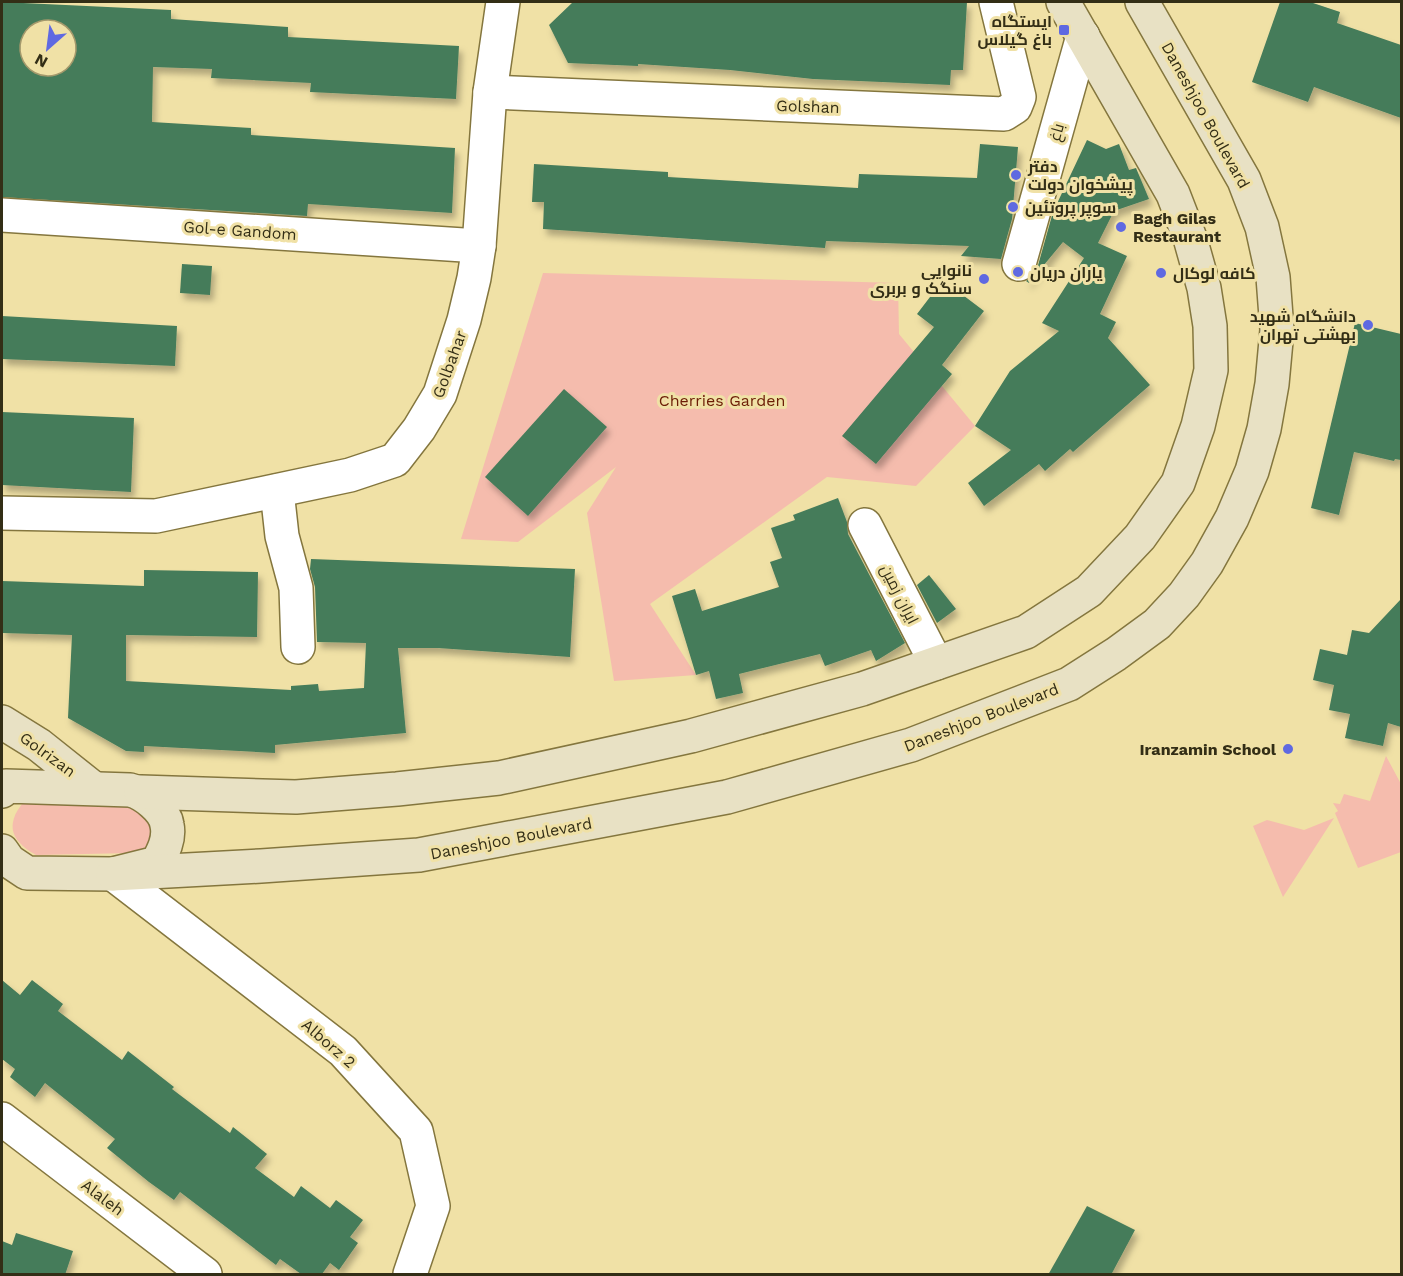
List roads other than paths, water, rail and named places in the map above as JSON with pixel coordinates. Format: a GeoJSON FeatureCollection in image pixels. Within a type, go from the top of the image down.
{"type":"FeatureCollection","features":[{"type":"Feature","properties":{"kind":"main road"},"geometry":{"type":"LineString","coordinates":[[3,787],[93,788],[141,792],[296,797],[499,778],[691,736],[862,689],[1026,632],[1089,591],[1140,537],[1178,483],[1198,426],[1210,370],[1210,326],[1204,288],[1190,238],[1173,194],[1064,2]]}},
{"type":"Feature","properties":{"kind":"main road","name":"Daneshjoo Boulevard"},"geometry":{"type":"LineString","coordinates":[[113,874],[273,866],[419,855],[728,797],[911,745],[1069,684],[1157,624],[1184,595],[1207,563],[1232,518],[1252,471],[1264,429],[1272,384],[1276,330],[1273,277],[1262,227],[1244,180],[1142,2]]}},
{"type":"Feature","properties":{"kind":"main road","name":"Golrizan"},"geometry":{"type":"LineString","coordinates":[[2,722],[39,746],[93,788]]}},
{"type":"Feature","properties":{"kind":"main road"},"geometry":{"type":"LineString","coordinates":[[2,851],[14,872],[113,874],[157,863],[165,849],[168,825],[156,806],[141,792]]}},
{"type":"Feature","properties":{"kind":"street","name":"Golbahar"},"geometry":{"type":"LineString","coordinates":[[2,513],[156,516],[350,475],[395,460],[419,429],[440,394],[464,320],[474,278],[479,246],[490,92],[503,2]]}},
{"type":"Feature","properties":{"kind":"street","name":"Golshan"},"geometry":{"type":"LineString","coordinates":[[490,92],[1004,114],[1015,107],[1019,97],[996,2]]}},
{"type":"Feature","properties":{"kind":"street","name":"باغ"},"geometry":{"type":"LineString","coordinates":[[1019,264],[1083,36]]}},
{"type":"Feature","properties":{"kind":"street","name":"Gol-e Gandom"},"geometry":{"type":"LineString","coordinates":[[2,215],[479,246]]}},
{"type":"Feature","properties":{"kind":"street"},"geometry":{"type":"LineString","coordinates":[[277,491],[282,536],[296,588],[298,647]]}},
{"type":"Feature","properties":{"kind":"street","name":"ایران زمین"},"geometry":{"type":"LineString","coordinates":[[865,525],[936,663]]}},
{"type":"Feature","properties":{"kind":"street","name":"Alborz 2"},"geometry":{"type":"LineString","coordinates":[[113,874],[343,1051],[416,1131],[433,1206],[410,1275]]}},
{"type":"Feature","properties":{"kind":"street","name":"Alaleh"},"geometry":{"type":"LineString","coordinates":[[2,1119],[205,1275]]}},
{"type":"Feature","properties":{"kind":"place","name":"ایستگاه باغ گیلاس"},"geometry":{"type":"Point","coordinates":[1064,30]}},
{"type":"Feature","properties":{"kind":"place","name":"دفتر پیشخوان دولت"},"geometry":{"type":"Point","coordinates":[1016,175]}},
{"type":"Feature","properties":{"kind":"place","name":"سوپر پروتئین"},"geometry":{"type":"Point","coordinates":[1013,207]}},
{"type":"Feature","properties":{"kind":"place","name":"Bagh Gilas Restaurant"},"geometry":{"type":"Point","coordinates":[1121,227]}},
{"type":"Feature","properties":{"kind":"place","name":"یاران دریان"},"geometry":{"type":"Point","coordinates":[1018,272]}},
{"type":"Feature","properties":{"kind":"place","name":"کافه لوکال"},"geometry":{"type":"Point","coordinates":[1161,273]}},
{"type":"Feature","properties":{"kind":"place","name":"نانوایی سنگک و بربری"},"geometry":{"type":"Point","coordinates":[984,279]}},
{"type":"Feature","properties":{"kind":"place","name":"دانشگاه شهید بهشتی تهران"},"geometry":{"type":"Point","coordinates":[1368,325]}},
{"type":"Feature","properties":{"kind":"place","name":"Iranzamin School"},"geometry":{"type":"Point","coordinates":[1288,749]}},
{"type":"Feature","properties":{"kind":"park label","name":"Cherries Garden"},"geometry":{"type":"Point","coordinates":[722,400]}}]}
